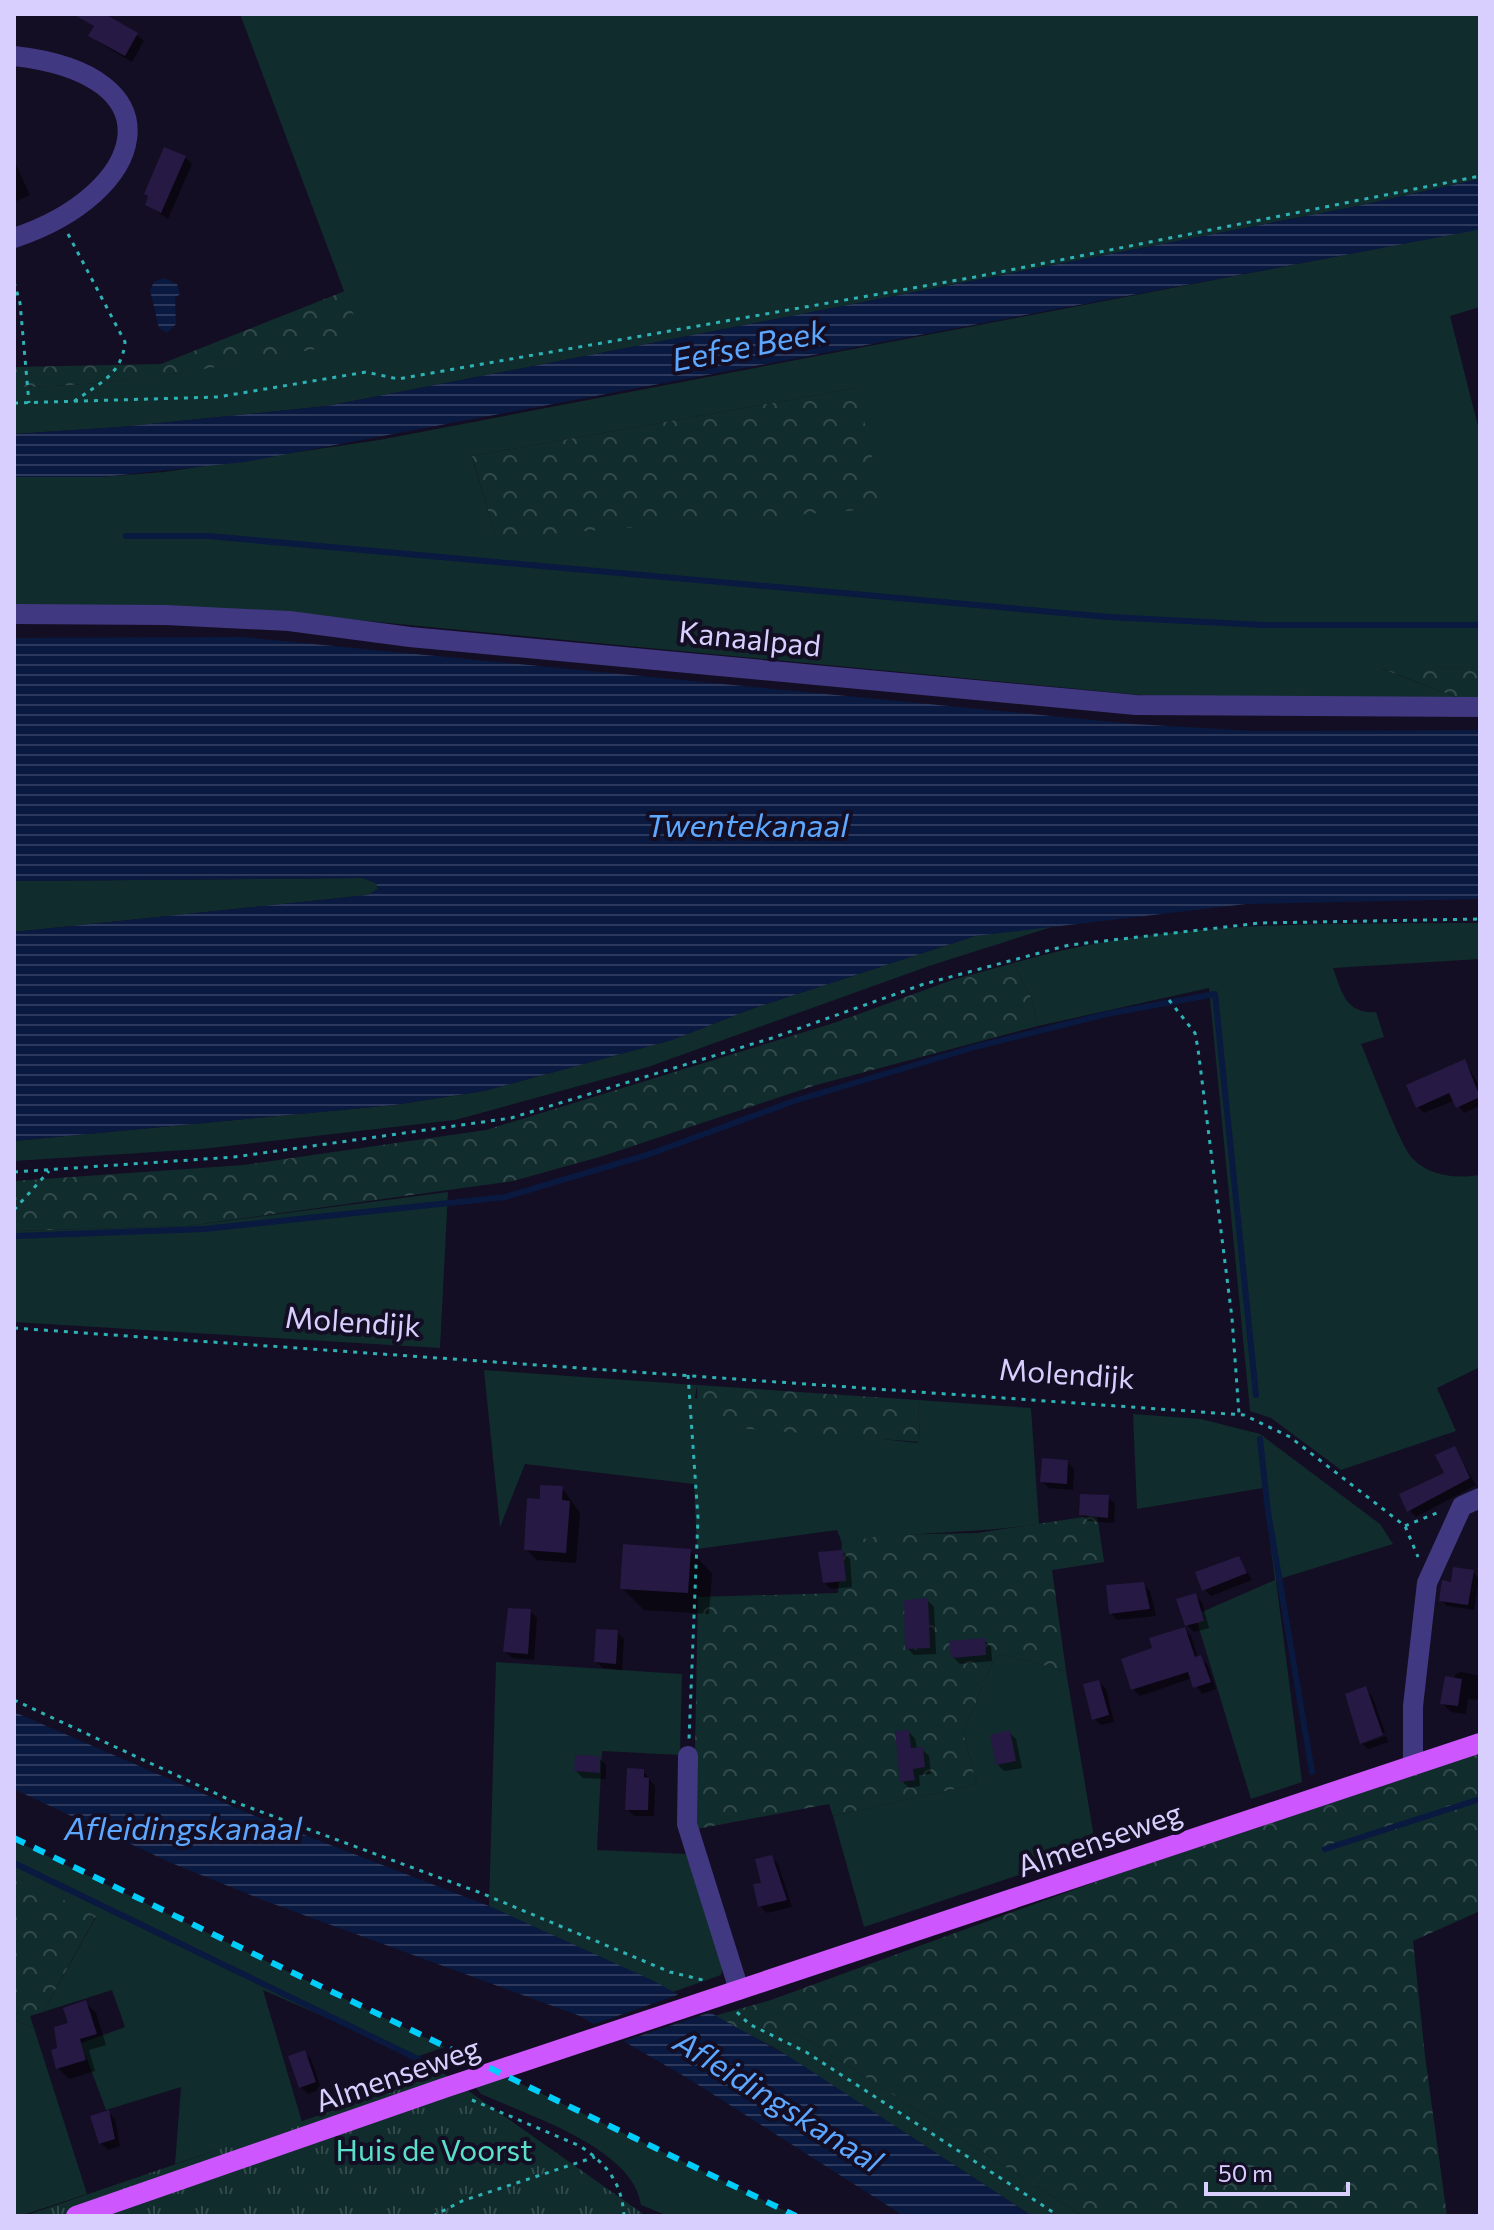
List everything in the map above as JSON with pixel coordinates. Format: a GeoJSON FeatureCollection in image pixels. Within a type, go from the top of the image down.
{"type":"FeatureCollection","features":[{"type":"Feature","properties":{"kind":"main road","name":"Almenseweg"},"geometry":{"type":"LineString","coordinates":[[76,2216],[444,2088],[1480,1743]]}},
{"type":"Feature","properties":{"kind":"street"},"geometry":{"type":"LineString","coordinates":[[14,56],[88,75],[119,100],[127,116],[130,134],[122,160],[90,200],[63,219],[14,238]]}},
{"type":"Feature","properties":{"kind":"street","name":"Kanaalpad"},"geometry":{"type":"LineString","coordinates":[[14,614],[166,615],[289,621],[410,637],[1136,705],[1480,707]]}},
{"type":"Feature","properties":{"kind":"street"},"geometry":{"type":"LineString","coordinates":[[1413,1765],[1414,1691],[1427,1583],[1471,1502]]}},
{"type":"Feature","properties":{"kind":"street"},"geometry":{"type":"LineString","coordinates":[[688,1756],[687,1824],[723,1995]]}},
{"type":"Feature","properties":{"kind":"path"},"geometry":{"type":"LineString","coordinates":[[14,403],[70,404],[218,397],[366,372],[398,379],[975,277],[1480,176]]}},
{"type":"Feature","properties":{"kind":"path"},"geometry":{"type":"LineString","coordinates":[[63,219],[68,235],[125,342],[124,357],[112,377],[70,404]]}},
{"type":"Feature","properties":{"kind":"path"},"geometry":{"type":"LineString","coordinates":[[14,282],[20,303],[29,403]]}},
{"type":"Feature","properties":{"kind":"path"},"geometry":{"type":"LineString","coordinates":[[14,1172],[234,1157],[511,1118],[772,1038],[924,984],[1069,945],[1260,923],[1480,919]]}},
{"type":"Feature","properties":{"kind":"path"},"geometry":{"type":"LineString","coordinates":[[1169,1000],[1195,1033],[1205,1089],[1236,1350],[1239,1414]]}},
{"type":"Feature","properties":{"kind":"path"},"geometry":{"type":"LineString","coordinates":[[14,1210],[49,1171]]}},
{"type":"Feature","properties":{"kind":"path","name":"Molendijk"},"geometry":{"type":"LineString","coordinates":[[14,1328],[1239,1414],[1274,1426],[1405,1526]]}},
{"type":"Feature","properties":{"kind":"path"},"geometry":{"type":"LineString","coordinates":[[688,1375],[698,1518],[688,1756]]}},
{"type":"Feature","properties":{"kind":"path"},"geometry":{"type":"LineString","coordinates":[[1427,1583],[1405,1526],[1471,1502]]}},
{"type":"Feature","properties":{"kind":"path"},"geometry":{"type":"LineString","coordinates":[[14,1700],[126,1755],[232,1801],[481,1893],[670,1972],[716,1983],[749,2024],[806,2052],[1059,2216]]}},
{"type":"Feature","properties":{"kind":"path"},"geometry":{"type":"LineString","coordinates":[[444,2088],[580,2146],[596,2157],[616,2180],[624,2216]]}},
{"type":"Feature","properties":{"kind":"path"},"geometry":{"type":"LineString","coordinates":[[433,2216],[462,2201],[596,2157]]}},
{"type":"Feature","properties":{"kind":"green space"},"geometry":{"type":"Polygon","coordinates":[[[240,14],[1480,14],[1480,179],[1353,207],[327,406],[120,427],[14,434],[14,387],[145,378],[362,339],[240,14]]]}},
{"type":"Feature","properties":{"kind":"green space"},"geometry":{"type":"Polygon","coordinates":[[[1480,229],[1480,307],[1450,316],[1480,434],[1480,667],[1382,669],[1467,701],[1172,698],[357,620],[14,608],[14,477],[102,477],[164,472],[379,440],[1480,229]],[[857,388],[472,456],[496,538],[857,388]]]}},
{"type":"Feature","properties":{"kind":"green space"},"geometry":{"type":"Polygon","coordinates":[[[345,291],[363,340],[146,378],[14,387],[14,367],[161,364],[345,291]]]}},
{"type":"Feature","properties":{"kind":"green space"},"geometry":{"type":"Polygon","coordinates":[[[857,388],[883,508],[496,538],[472,456],[857,388]]]}},
{"type":"Feature","properties":{"kind":"green space"},"geometry":{"type":"Polygon","coordinates":[[[1480,667],[1480,701],[1467,701],[1380,668],[1480,667]]]}},
{"type":"Feature","properties":{"kind":"green space"},"geometry":{"type":"Polygon","coordinates":[[[363,878],[376,883],[378,889],[368,895],[14,932],[14,881],[363,878]]]}},
{"type":"Feature","properties":{"kind":"green space"},"geometry":{"type":"Polygon","coordinates":[[[1480,923],[1480,959],[1333,968],[1352,1006],[1366,1012],[1376,1012],[1384,1037],[1361,1044],[1407,1151],[1420,1165],[1435,1173],[1461,1177],[1478,1175],[1480,1178],[1480,1367],[1437,1388],[1456,1431],[1341,1470],[1271,1418],[1250,1411],[1209,988],[1038,1026],[1031,997],[1014,963],[1129,938],[1187,931],[1304,924],[1480,923]]]}},
{"type":"Feature","properties":{"kind":"green space"},"geometry":{"type":"Polygon","coordinates":[[[1061,924],[929,966],[648,1067],[455,1120],[202,1149],[14,1161],[14,1141],[394,1105],[484,1091],[672,1040],[754,1008],[975,936],[1061,924]]]}},
{"type":"Feature","properties":{"kind":"green space"},"geometry":{"type":"Polygon","coordinates":[[[1014,963],[1031,997],[1038,1026],[816,1085],[603,1156],[513,1181],[187,1226],[14,1231],[14,1181],[244,1165],[486,1130],[837,1022],[952,980],[1014,963]]]}},
{"type":"Feature","properties":{"kind":"green space"},"geometry":{"type":"Polygon","coordinates":[[[448,1192],[440,1348],[14,1322],[14,1231],[187,1226],[448,1192]]]}},
{"type":"Feature","properties":{"kind":"green space"},"geometry":{"type":"Polygon","coordinates":[[[484,1370],[697,1385],[695,1398],[821,1432],[917,1443],[920,1441],[918,1400],[1031,1408],[1039,1524],[842,1543],[837,1530],[697,1549],[694,1484],[525,1464],[500,1527],[484,1370]]]}},
{"type":"Feature","properties":{"kind":"green space"},"geometry":{"type":"Polygon","coordinates":[[[697,1385],[918,1400],[920,1442],[698,1425],[697,1385]]]}},
{"type":"Feature","properties":{"kind":"green space"},"geometry":{"type":"Polygon","coordinates":[[[1133,1414],[1201,1419],[1260,1434],[1380,1524],[1393,1544],[1276,1580],[1302,1782],[1251,1799],[1195,1615],[1275,1580],[1263,1488],[1137,1509],[1133,1414]]]}},
{"type":"Feature","properties":{"kind":"green space"},"geometry":{"type":"Polygon","coordinates":[[[1097,1515],[1104,1562],[1052,1570],[1066,1671],[1001,1654],[994,1659],[963,1733],[977,1784],[833,1816],[829,1804],[697,1829],[694,1800],[698,1597],[838,1593],[842,1543],[885,1535],[977,1533],[1097,1515]]]}},
{"type":"Feature","properties":{"kind":"green space"},"geometry":{"type":"Polygon","coordinates":[[[1001,1654],[1066,1671],[1096,1849],[864,1927],[833,1816],[977,1784],[963,1733],[994,1659],[1001,1654]]]}},
{"type":"Feature","properties":{"kind":"green space"},"geometry":{"type":"Polygon","coordinates":[[[496,1662],[682,1674],[680,1755],[602,1751],[597,1850],[686,1854],[724,1960],[721,1975],[673,1992],[489,1906],[496,1662]]]}},
{"type":"Feature","properties":{"kind":"green space"},"geometry":{"type":"Polygon","coordinates":[[[1480,1753],[1480,1911],[1413,1941],[1447,2216],[1083,2216],[792,2030],[775,2048],[714,2016],[771,2000],[1109,1877],[1480,1753]]]}},
{"type":"Feature","properties":{"kind":"green space"},"geometry":{"type":"Polygon","coordinates":[[[14,1840],[445,2047],[416,2057],[263,1990],[302,2122],[175,2164],[181,2087],[106,2110],[81,2043],[125,2027],[112,1990],[43,2012],[96,1917],[14,1876],[14,1840]]]}},
{"type":"Feature","properties":{"kind":"green space"},"geometry":{"type":"Polygon","coordinates":[[[14,1876],[96,1916],[43,2012],[30,2016],[34,2028],[14,2020],[14,1876]]]}},
{"type":"Feature","properties":{"kind":"green space"},"geometry":{"type":"Polygon","coordinates":[[[14,2020],[34,2028],[87,2194],[20,2216],[14,2216],[14,2020]]]}},
{"type":"Feature","properties":{"kind":"green space"},"geometry":{"type":"Polygon","coordinates":[[[792,2030],[1083,2216],[1032,2216],[775,2048],[792,2030]]]}},
{"type":"Feature","properties":{"kind":"green space","name":"Huis de Voorst"},"geometry":{"type":"Polygon","coordinates":[[[443,2073],[646,2216],[24,2216],[443,2073]]]}},
{"type":"Feature","properties":{"kind":"green space"},"geometry":{"type":"Polygon","coordinates":[[[503,2075],[796,2216],[668,2216],[641,2205],[634,2185],[620,2167],[599,2150],[550,2123],[481,2094],[474,2085],[503,2075]]]}},
{"type":"Feature","properties":{"kind":"water","name":"Eefse Beek"},"geometry":{"type":"Polygon","coordinates":[[[1480,179],[1480,229],[1472,231],[245,462],[102,477],[14,477],[14,434],[120,427],[327,406],[1353,207],[1480,179]]]}},
{"type":"Feature","properties":{"kind":"water"},"geometry":{"type":"Polygon","coordinates":[[[164,278],[177,284],[180,294],[175,298],[176,324],[167,333],[159,328],[150,290],[154,282],[164,278]]]}},
{"type":"Feature","properties":{"kind":"water","name":"Twentekanaal"},"geometry":{"type":"Polygon","coordinates":[[[242,637],[1134,724],[1254,731],[1480,730],[1480,899],[1246,904],[975,936],[754,1008],[672,1040],[484,1091],[394,1105],[14,1141],[14,932],[368,895],[378,889],[376,883],[363,878],[14,881],[14,638],[242,637]]]}},
{"type":"Feature","properties":{"kind":"water","name":"Afleidingskanaal"},"geometry":{"type":"Polygon","coordinates":[[[14,1712],[255,1816],[489,1906],[652,1980],[793,2059],[1032,2216],[904,2216],[689,2079],[580,2016],[260,1899],[169,1862],[14,1789],[14,1712]]]}},
{"type":"Feature","properties":{"kind":"pier"},"geometry":{"type":"Polygon","coordinates":[[[683,1993],[714,2011],[618,2043],[589,2026],[683,1993]]]}},
{"type":"Feature","properties":{"kind":"building"},"geometry":{"type":"Polygon","coordinates":[[[73,14],[105,14],[138,33],[125,56],[88,36],[94,26],[73,14]]]}},
{"type":"Feature","properties":{"kind":"building"},"geometry":{"type":"Polygon","coordinates":[[[164,147],[186,156],[161,213],[145,205],[148,196],[144,194],[164,147]]]}},
{"type":"Feature","properties":{"kind":"building"},"geometry":{"type":"Polygon","coordinates":[[[1465,1059],[1480,1097],[1456,1108],[1449,1093],[1416,1108],[1406,1085],[1465,1059]]]}},
{"type":"Feature","properties":{"kind":"building"},"geometry":{"type":"Polygon","coordinates":[[[1455,1446],[1470,1478],[1407,1512],[1399,1494],[1444,1473],[1435,1455],[1455,1446]]]}},
{"type":"Feature","properties":{"kind":"building"},"geometry":{"type":"Polygon","coordinates":[[[1042,1458],[1068,1460],[1067,1484],[1040,1482],[1042,1458]]]}},
{"type":"Feature","properties":{"kind":"building"},"geometry":{"type":"Polygon","coordinates":[[[540,1485],[563,1486],[562,1500],[570,1501],[566,1553],[524,1550],[527,1498],[540,1499],[540,1485]]]}},
{"type":"Feature","properties":{"kind":"building"},"geometry":{"type":"Polygon","coordinates":[[[1080,1494],[1109,1495],[1108,1518],[1079,1515],[1080,1494]]]}},
{"type":"Feature","properties":{"kind":"building"},"geometry":{"type":"Polygon","coordinates":[[[623,1544],[691,1549],[688,1593],[620,1589],[623,1544]]]}},
{"type":"Feature","properties":{"kind":"building"},"geometry":{"type":"Polygon","coordinates":[[[843,1550],[846,1581],[823,1583],[818,1552],[843,1550]]]}},
{"type":"Feature","properties":{"kind":"building"},"geometry":{"type":"Polygon","coordinates":[[[1239,1556],[1247,1573],[1202,1591],[1195,1572],[1239,1556]]]}},
{"type":"Feature","properties":{"kind":"building"},"geometry":{"type":"Polygon","coordinates":[[[1453,1567],[1474,1570],[1468,1605],[1439,1601],[1442,1580],[1451,1582],[1453,1567]]]}},
{"type":"Feature","properties":{"kind":"building"},"geometry":{"type":"Polygon","coordinates":[[[1144,1582],[1150,1609],[1109,1614],[1106,1585],[1144,1582]]]}},
{"type":"Feature","properties":{"kind":"building"},"geometry":{"type":"Polygon","coordinates":[[[1196,1593],[1204,1621],[1185,1626],[1176,1599],[1196,1593]]]}},
{"type":"Feature","properties":{"kind":"building"},"geometry":{"type":"Polygon","coordinates":[[[928,1598],[930,1648],[905,1649],[904,1600],[928,1598]]]}},
{"type":"Feature","properties":{"kind":"building"},"geometry":{"type":"Polygon","coordinates":[[[508,1608],[531,1609],[528,1654],[503,1652],[508,1608]]]}},
{"type":"Feature","properties":{"kind":"building"},"geometry":{"type":"Polygon","coordinates":[[[1185,1627],[1195,1657],[1201,1655],[1211,1682],[1193,1688],[1188,1672],[1131,1690],[1121,1659],[1152,1648],[1149,1638],[1185,1627]]]}},
{"type":"Feature","properties":{"kind":"building"},"geometry":{"type":"Polygon","coordinates":[[[596,1629],[618,1630],[616,1664],[594,1662],[596,1629]]]}},
{"type":"Feature","properties":{"kind":"building"},"geometry":{"type":"Polygon","coordinates":[[[985,1638],[986,1655],[951,1658],[949,1641],[985,1638]]]}},
{"type":"Feature","properties":{"kind":"building"},"geometry":{"type":"Polygon","coordinates":[[[1445,1676],[1462,1679],[1458,1706],[1440,1704],[1445,1676]]]}},
{"type":"Feature","properties":{"kind":"building"},"geometry":{"type":"Polygon","coordinates":[[[1099,1680],[1109,1715],[1092,1720],[1083,1684],[1099,1680]]]}},
{"type":"Feature","properties":{"kind":"building"},"geometry":{"type":"Polygon","coordinates":[[[1366,1686],[1383,1735],[1360,1744],[1345,1694],[1366,1686]]]}},
{"type":"Feature","properties":{"kind":"building"},"geometry":{"type":"Polygon","coordinates":[[[909,1730],[911,1748],[923,1747],[925,1767],[913,1769],[915,1780],[900,1782],[895,1731],[909,1730]]]}},
{"type":"Feature","properties":{"kind":"building"},"geometry":{"type":"Polygon","coordinates":[[[1010,1730],[1016,1761],[996,1765],[990,1735],[1010,1730]]]}},
{"type":"Feature","properties":{"kind":"building"},"geometry":{"type":"Polygon","coordinates":[[[575,1755],[600,1756],[600,1773],[574,1771],[575,1755]]]}},
{"type":"Feature","properties":{"kind":"building"},"geometry":{"type":"Polygon","coordinates":[[[627,1768],[644,1769],[644,1777],[649,1778],[648,1810],[625,1810],[627,1768]]]}},
{"type":"Feature","properties":{"kind":"building"},"geometry":{"type":"Polygon","coordinates":[[[772,1855],[787,1900],[758,1907],[753,1884],[761,1883],[755,1859],[772,1855]]]}},
{"type":"Feature","properties":{"kind":"building"},"geometry":{"type":"Polygon","coordinates":[[[86,2000],[97,2034],[80,2039],[86,2060],[56,2069],[51,2050],[57,2048],[54,2027],[68,2023],[63,2008],[86,2000]]]}},
{"type":"Feature","properties":{"kind":"building"},"geometry":{"type":"Polygon","coordinates":[[[305,2050],[316,2082],[299,2088],[288,2056],[305,2050]]]}},
{"type":"Feature","properties":{"kind":"building"},"geometry":{"type":"Polygon","coordinates":[[[109,2110],[115,2139],[99,2144],[90,2116],[109,2110]]]}},
{"type":"Feature","properties":{"kind":"waterway"},"geometry":{"type":"LineString","coordinates":[[126,536],[208,536],[1109,617],[1264,625],[1480,625]]}},
{"type":"Feature","properties":{"kind":"waterway"},"geometry":{"type":"LineString","coordinates":[[16,1236],[204,1229],[505,1197],[650,1154],[794,1101],[975,1047],[1107,1014],[1215,994],[1256,1395]]}},
{"type":"Feature","properties":{"kind":"waterway"},"geometry":{"type":"LineString","coordinates":[[1260,1439],[1268,1512],[1312,1772]]}},
{"type":"Feature","properties":{"kind":"waterway"},"geometry":{"type":"LineString","coordinates":[[1325,1849],[1480,1799]]}},
{"type":"Feature","properties":{"kind":"waterway"},"geometry":{"type":"LineString","coordinates":[[14,1863],[424,2062]]}},
{"type":"Feature","properties":{"kind":"railway"},"geometry":{"type":"LineString","coordinates":[[14,1838],[796,2216]]}}]}
